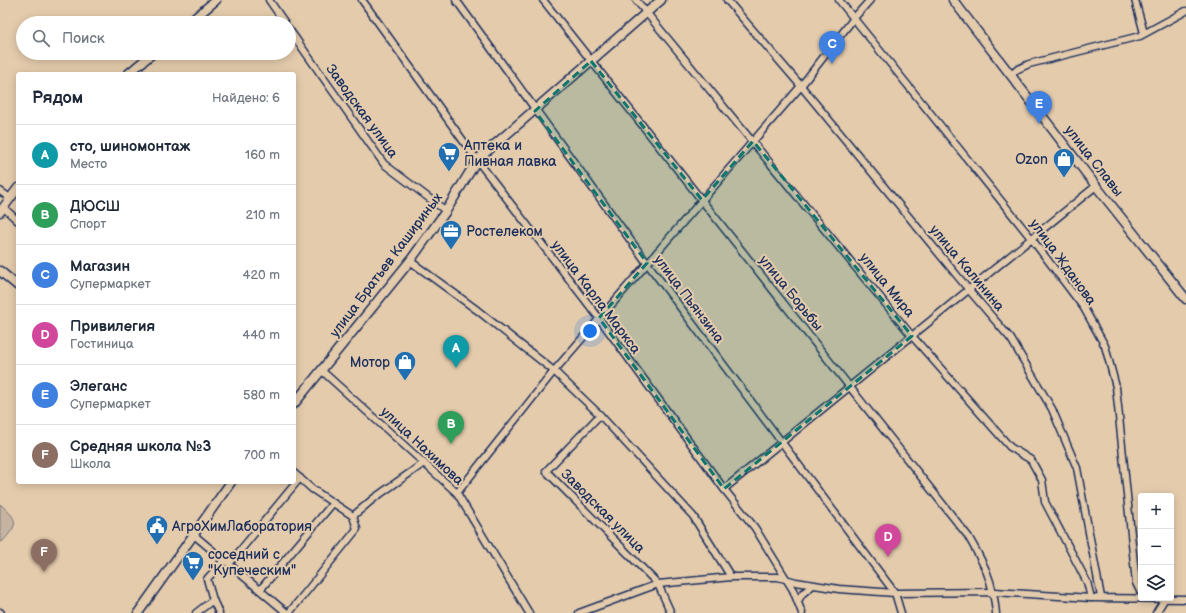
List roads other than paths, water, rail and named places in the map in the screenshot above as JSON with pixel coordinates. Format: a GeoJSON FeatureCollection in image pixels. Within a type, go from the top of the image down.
{"type":"FeatureCollection","features":[{"type":"Feature","properties":{"kind":"main road"},"geometry":{"type":"LineString","coordinates":[[197,16],[216,0]]}},
{"type":"Feature","properties":{"kind":"main road","name":"улица Братьев Кашириных"},"geometry":{"type":"LineString","coordinates":[[296,402],[410,261],[446,211],[477,160],[535,111],[660,0]]}},
{"type":"Feature","properties":{"kind":"main road","name":"улица Славы"},"geometry":{"type":"LineString","coordinates":[[953,0],[1096,186],[1186,299]]}},
{"type":"Feature","properties":{"kind":"main road"},"geometry":{"type":"LineString","coordinates":[[130,72],[145,60]]}},
{"type":"Feature","properties":{"kind":"main road"},"geometry":{"type":"LineString","coordinates":[[2,210],[16,190]]}},
{"type":"Feature","properties":{"kind":"main road"},"geometry":{"type":"LineString","coordinates":[[0,271],[16,284]]}},
{"type":"Feature","properties":{"kind":"main road"},"geometry":{"type":"LineString","coordinates":[[138,613],[230,484]]}},
{"type":"Feature","properties":{"kind":"street"},"geometry":{"type":"LineString","coordinates":[[269,0],[280,16]]}},
{"type":"Feature","properties":{"kind":"street","name":"улица Карла Маркса"},"geometry":{"type":"LineString","coordinates":[[362,0],[477,160],[599,318],[724,489],[755,528],[786,579],[798,601],[802,613]]}},
{"type":"Feature","properties":{"kind":"street","name":"улица Пьянзина"},"geometry":{"type":"LineString","coordinates":[[456,0],[647,264],[895,593],[901,613]]}},
{"type":"Feature","properties":{"kind":"street","name":"улица Борьбы"},"geometry":{"type":"LineString","coordinates":[[543,0],[968,536],[985,566],[994,592],[996,613]]}},
{"type":"Feature","properties":{"kind":"street","name":"улица Мира"},"geometry":{"type":"LineString","coordinates":[[636,0],[912,336],[1010,447],[1031,460],[1042,480],[1045,502],[1087,582],[1091,598]]}},
{"type":"Feature","properties":{"kind":"street","name":"улица Калинина"},"geometry":{"type":"LineString","coordinates":[[727,0],[801,86],[1011,339],[1052,409],[1077,468],[1101,597]]}},
{"type":"Feature","properties":{"kind":"street","name":"улица Жданова"},"geometry":{"type":"LineString","coordinates":[[839,0],[1032,238],[1084,308],[1105,346],[1116,388],[1136,583],[1138,587]]}},
{"type":"Feature","properties":{"kind":"street"},"geometry":{"type":"LineString","coordinates":[[457,494],[554,370],[801,86],[854,18],[870,0]]}},
{"type":"Feature","properties":{"kind":"street"},"geometry":{"type":"LineString","coordinates":[[1135,0],[1144,33]]}},
{"type":"Feature","properties":{"kind":"street"},"geometry":{"type":"LineString","coordinates":[[1011,76],[1018,69],[1029,64],[1140,36],[1186,12]]}},
{"type":"Feature","properties":{"kind":"street","name":"Заводская улица"},"geometry":{"type":"LineString","coordinates":[[296,39],[384,164],[446,211]]}},
{"type":"Feature","properties":{"kind":"street"},"geometry":{"type":"LineString","coordinates":[[724,489],[783,443],[1096,186]]}},
{"type":"Feature","properties":{"kind":"street"},"geometry":{"type":"LineString","coordinates":[[0,191],[10,198]]}},
{"type":"Feature","properties":{"kind":"street"},"geometry":{"type":"LineString","coordinates":[[2,210],[16,220]]}},
{"type":"Feature","properties":{"kind":"street"},"geometry":{"type":"LineString","coordinates":[[410,261],[471,305],[554,370],[600,415],[693,516],[731,577]]}},
{"type":"Feature","properties":{"kind":"street","name":"улица Нахимова"},"geometry":{"type":"LineString","coordinates":[[322,370],[457,494],[529,613]]}},
{"type":"Feature","properties":{"kind":"street","name":"Заводская улица"},"geometry":{"type":"LineString","coordinates":[[600,415],[546,471],[658,584],[671,613]]}},
{"type":"Feature","properties":{"kind":"street"},"geometry":{"type":"LineString","coordinates":[[353,516],[373,499],[424,463]]}},
{"type":"Feature","properties":{"kind":"street"},"geometry":{"type":"LineString","coordinates":[[194,535],[288,613],[356,529],[353,516],[312,489],[296,475]]}},
{"type":"Feature","properties":{"kind":"street"},"geometry":{"type":"LineString","coordinates":[[296,483],[300,478]]}},
{"type":"Feature","properties":{"kind":"street"},"geometry":{"type":"LineString","coordinates":[[219,613],[213,600],[207,579],[226,562],[295,484]]}},
{"type":"Feature","properties":{"kind":"street"},"geometry":{"type":"LineString","coordinates":[[260,590],[333,503]]}},
{"type":"Feature","properties":{"kind":"street"},"geometry":{"type":"LineString","coordinates":[[579,613],[658,584],[731,577],[778,577],[796,582],[839,589],[895,593],[994,592],[1091,598],[1138,597]]}},
{"type":"Feature","properties":{"kind":"street"},"geometry":{"type":"LineString","coordinates":[[798,601],[802,594],[813,585]]}},
{"type":"Feature","properties":{"kind":"street"},"geometry":{"type":"LineString","coordinates":[[1174,600],[1186,599]]}},
{"type":"Feature","properties":{"kind":"street"},"geometry":{"type":"LineString","coordinates":[[196,613],[213,600]]}},
{"type":"Feature","properties":{"kind":"street"},"geometry":{"type":"LineString","coordinates":[[1156,613],[1163,601]]}},
{"type":"Feature","properties":{"kind":"place","name":"Магазин"},"geometry":{"type":"Point","coordinates":[832,64]}},
{"type":"Feature","properties":{"kind":"place","name":"Элеганс"},"geometry":{"type":"Point","coordinates":[1039,124]}},
{"type":"Feature","properties":{"kind":"place","name":"Аптека и Пивная лавка"},"geometry":{"type":"Point","coordinates":[449,172]}},
{"type":"Feature","properties":{"kind":"place","name":"Ozon"},"geometry":{"type":"Point","coordinates":[1064,178]}},
{"type":"Feature","properties":{"kind":"place","name":"Ростелеком"},"geometry":{"type":"Point","coordinates":[451,250]}},
{"type":"Feature","properties":{"kind":"place","name":"сто, шиномонтаж"},"geometry":{"type":"Point","coordinates":[456,368]}},
{"type":"Feature","properties":{"kind":"place","name":"Мотор"},"geometry":{"type":"Point","coordinates":[405,382]}},
{"type":"Feature","properties":{"kind":"place","name":"ДЮСШ"},"geometry":{"type":"Point","coordinates":[451,444]}},
{"type":"Feature","properties":{"kind":"place","name":"АгроХимЛаборатория"},"geometry":{"type":"Point","coordinates":[157,546]}},
{"type":"Feature","properties":{"kind":"place","name":"Привилегия"},"geometry":{"type":"Point","coordinates":[888,557]}},
{"type":"Feature","properties":{"kind":"place","name":"Средняя школа №3"},"geometry":{"type":"Point","coordinates":[44,572]}},
{"type":"Feature","properties":{"kind":"place","name":"соседний с \"Купеческим\""},"geometry":{"type":"Point","coordinates":[193,582]}}]}
